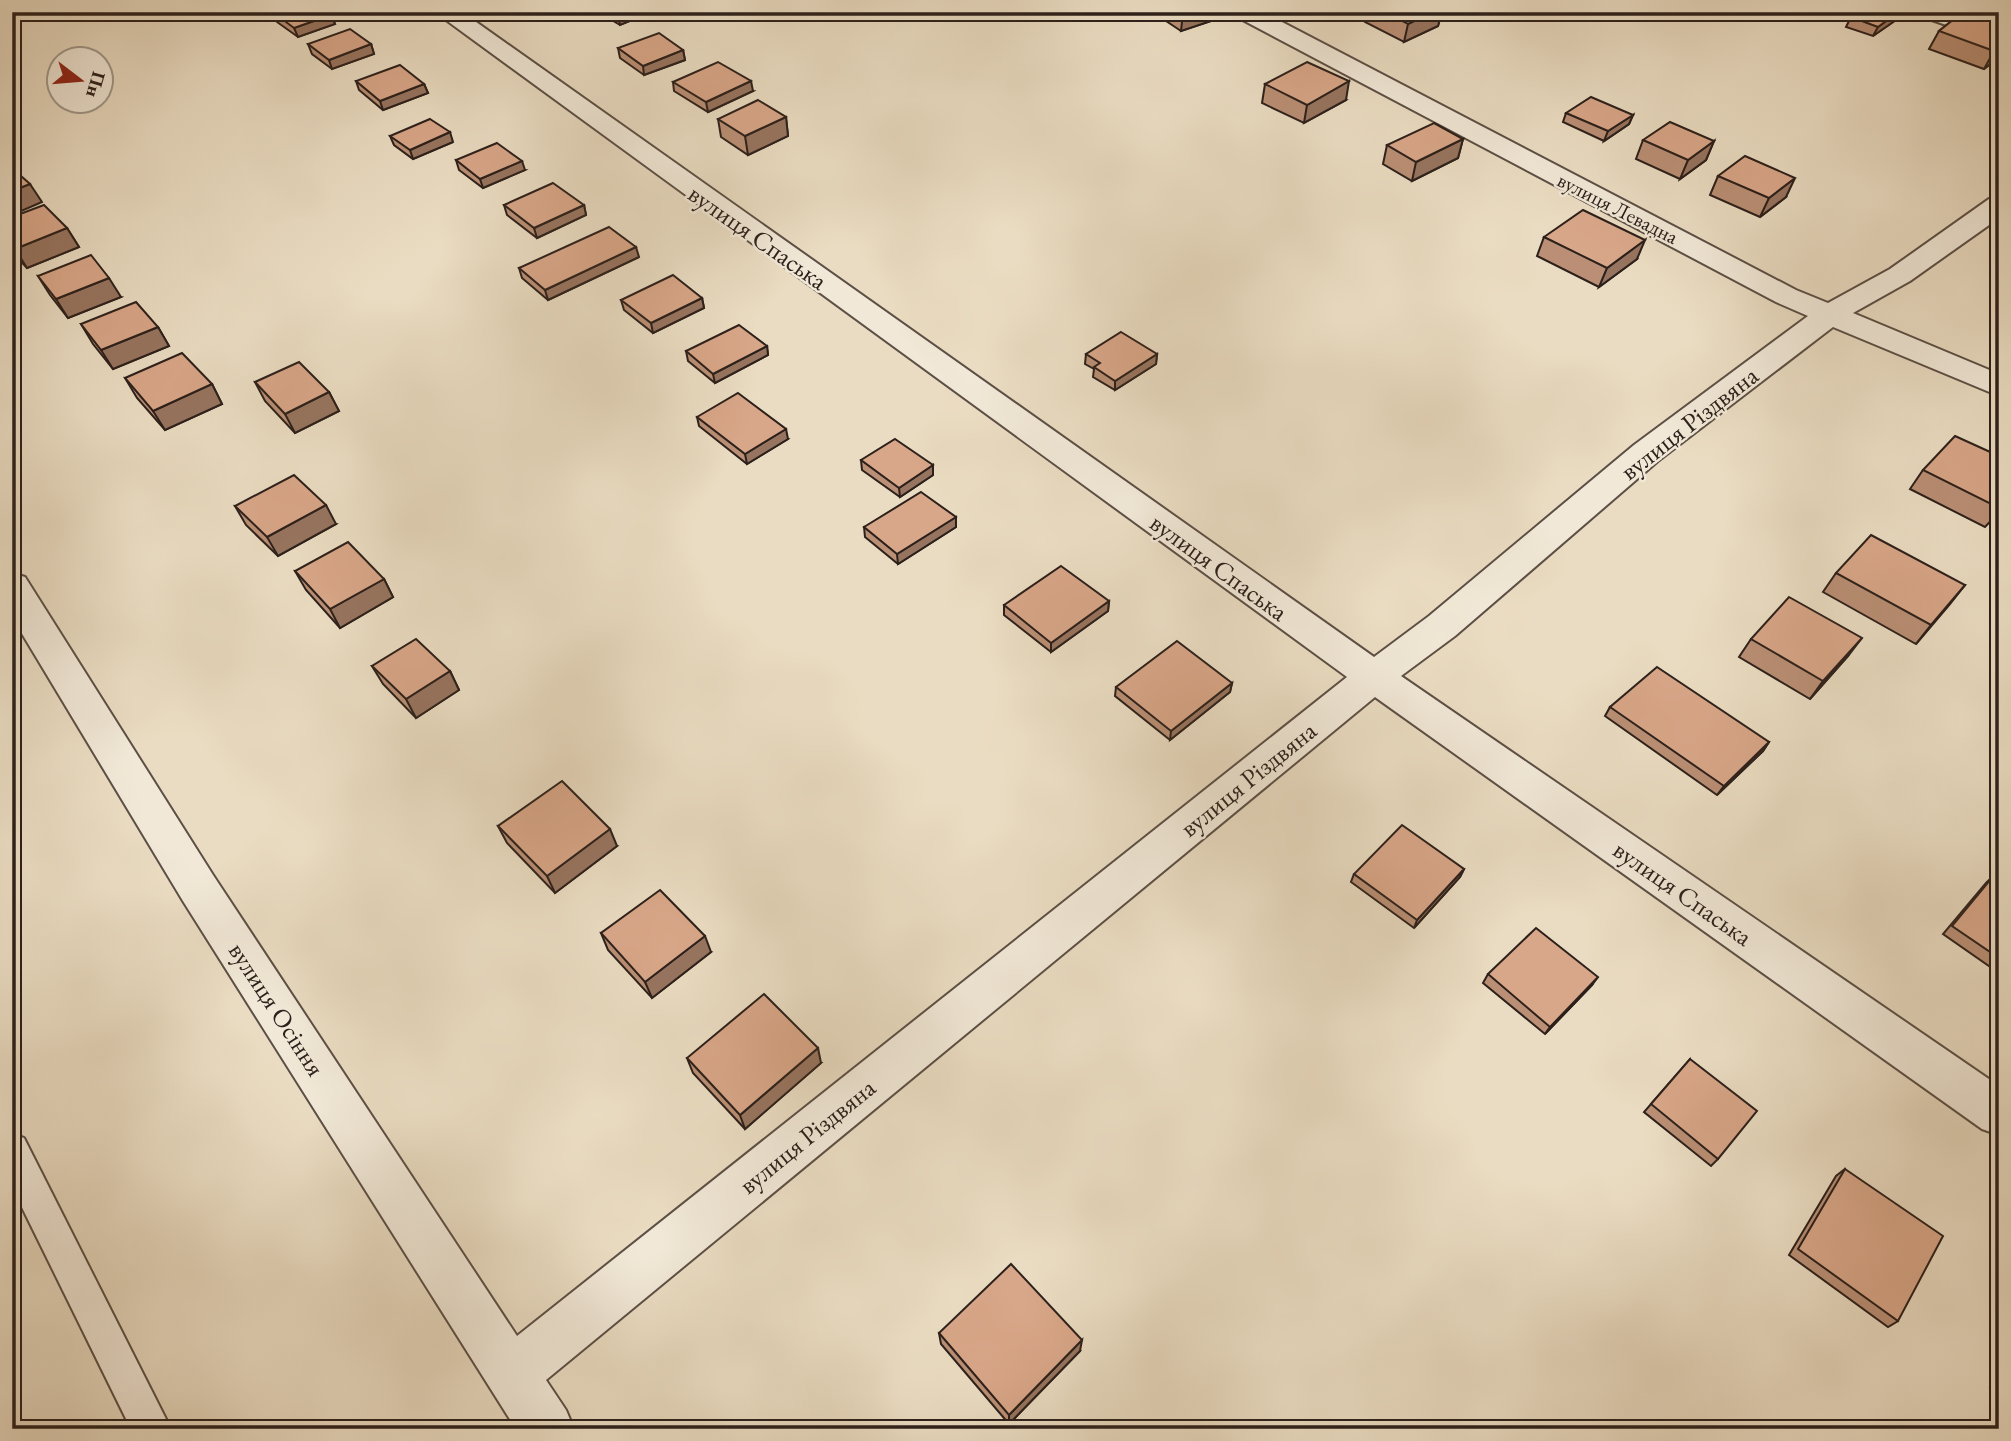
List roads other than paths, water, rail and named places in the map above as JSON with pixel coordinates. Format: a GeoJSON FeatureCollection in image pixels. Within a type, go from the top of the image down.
{"type":"FeatureCollection","features":[{"type":"Feature","properties":{"kind":"street","name":"вулиця Спаська"},"geometry":{"type":"LineString","coordinates":[[446,12],[1374,677],[1999,1113]]}},
{"type":"Feature","properties":{"kind":"street","name":"вулиця Левадна"},"geometry":{"type":"LineString","coordinates":[[1245,12],[1786,296],[1832,313],[1999,386]]}},
{"type":"Feature","properties":{"kind":"street"},"geometry":{"type":"LineString","coordinates":[[1931,12],[1999,36]]}},
{"type":"Feature","properties":{"kind":"street","name":"вулиця Різдвяна"},"geometry":{"type":"LineString","coordinates":[[512,1374],[1374,677],[1442,626],[1646,453],[1832,313],[1900,275],[1999,205]]}},
{"type":"Feature","properties":{"kind":"street","name":"вулиця Осіння"},"geometry":{"type":"LineString","coordinates":[[12,586],[198,888],[547,1429]]}},
{"type":"Feature","properties":{"kind":"lane"},"geometry":{"type":"LineString","coordinates":[[12,1150],[152,1429]]}}]}
